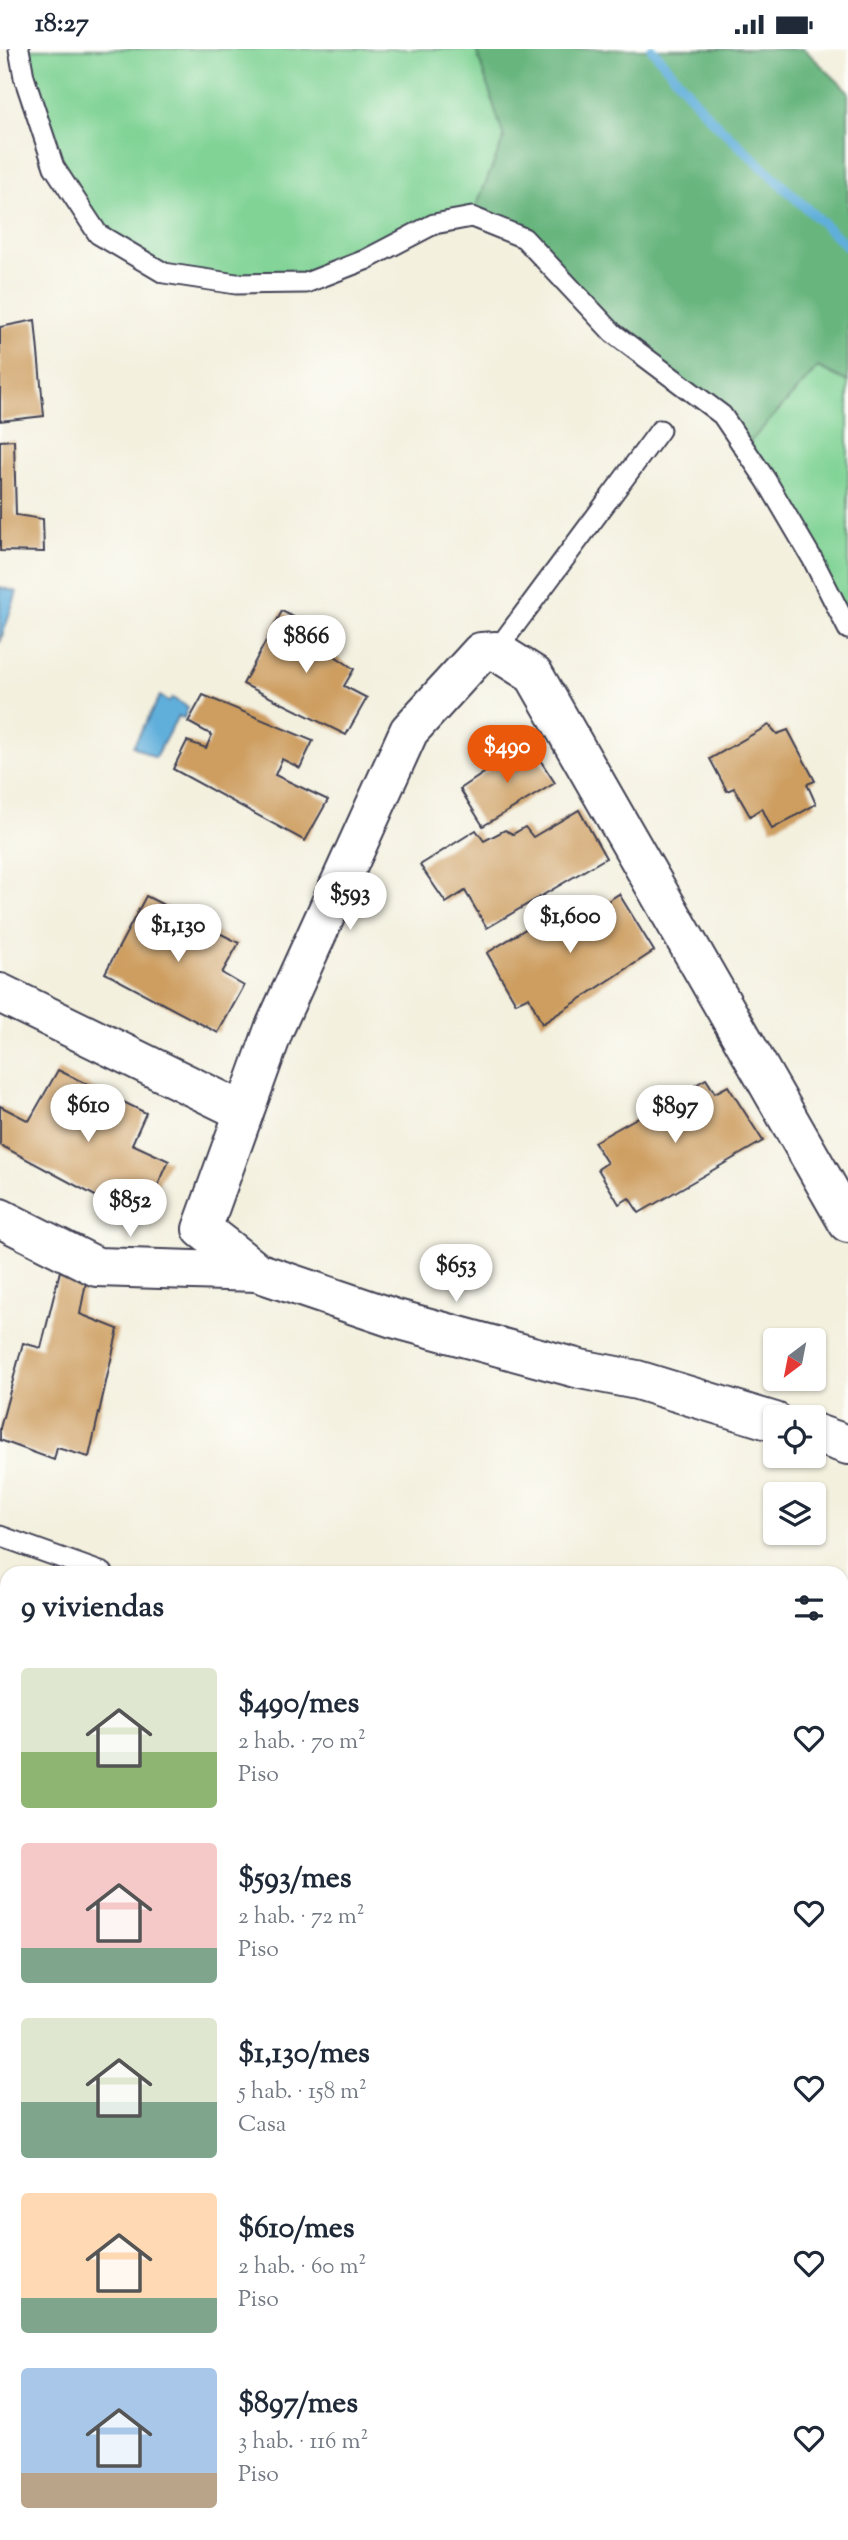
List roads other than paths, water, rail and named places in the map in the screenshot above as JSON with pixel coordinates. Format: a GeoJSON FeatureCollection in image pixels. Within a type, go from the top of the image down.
{"type":"FeatureCollection","features":[{"type":"Feature","properties":{"kind":"street"},"geometry":{"type":"LineString","coordinates":[[257,1272],[202,1230],[244,1112],[274,1029],[409,731],[481,652],[496,651],[534,675],[848,1223]]}},
{"type":"Feature","properties":{"kind":"street"},"geometry":{"type":"LineString","coordinates":[[0,993],[244,1112]]}},
{"type":"Feature","properties":{"kind":"street"},"geometry":{"type":"LineString","coordinates":[[0,1218],[97,1267],[257,1272],[393,1318],[580,1369],[637,1380],[763,1418]]}},
{"type":"Feature","properties":{"kind":"street"},"geometry":{"type":"LineString","coordinates":[[826,1437],[848,1445]]}},
{"type":"Feature","properties":{"kind":"lane"},"geometry":{"type":"LineString","coordinates":[[19,49],[24,77],[54,167],[98,234],[164,273],[236,283],[306,283],[365,260],[434,224],[472,217],[524,238],[613,333],[722,415],[766,479],[848,629]]}},
{"type":"Feature","properties":{"kind":"lane"},"geometry":{"type":"LineString","coordinates":[[496,651],[660,430]]}},
{"type":"Feature","properties":{"kind":"lane"},"geometry":{"type":"LineString","coordinates":[[0,1536],[84,1566]]}},
{"type":"Feature","properties":{"kind":"water"},"geometry":{"type":"Polygon","coordinates":[[[0,587],[17,592],[0,643],[0,587]]]}},
{"type":"Feature","properties":{"kind":"water"},"geometry":{"type":"Polygon","coordinates":[[[160,696],[169,702],[172,698],[188,707],[184,718],[178,716],[155,758],[133,746],[160,696]]]}},
{"type":"Feature","properties":{"kind":"waterway"},"geometry":{"type":"LineString","coordinates":[[652,49],[710,118],[848,247]]}}]}
